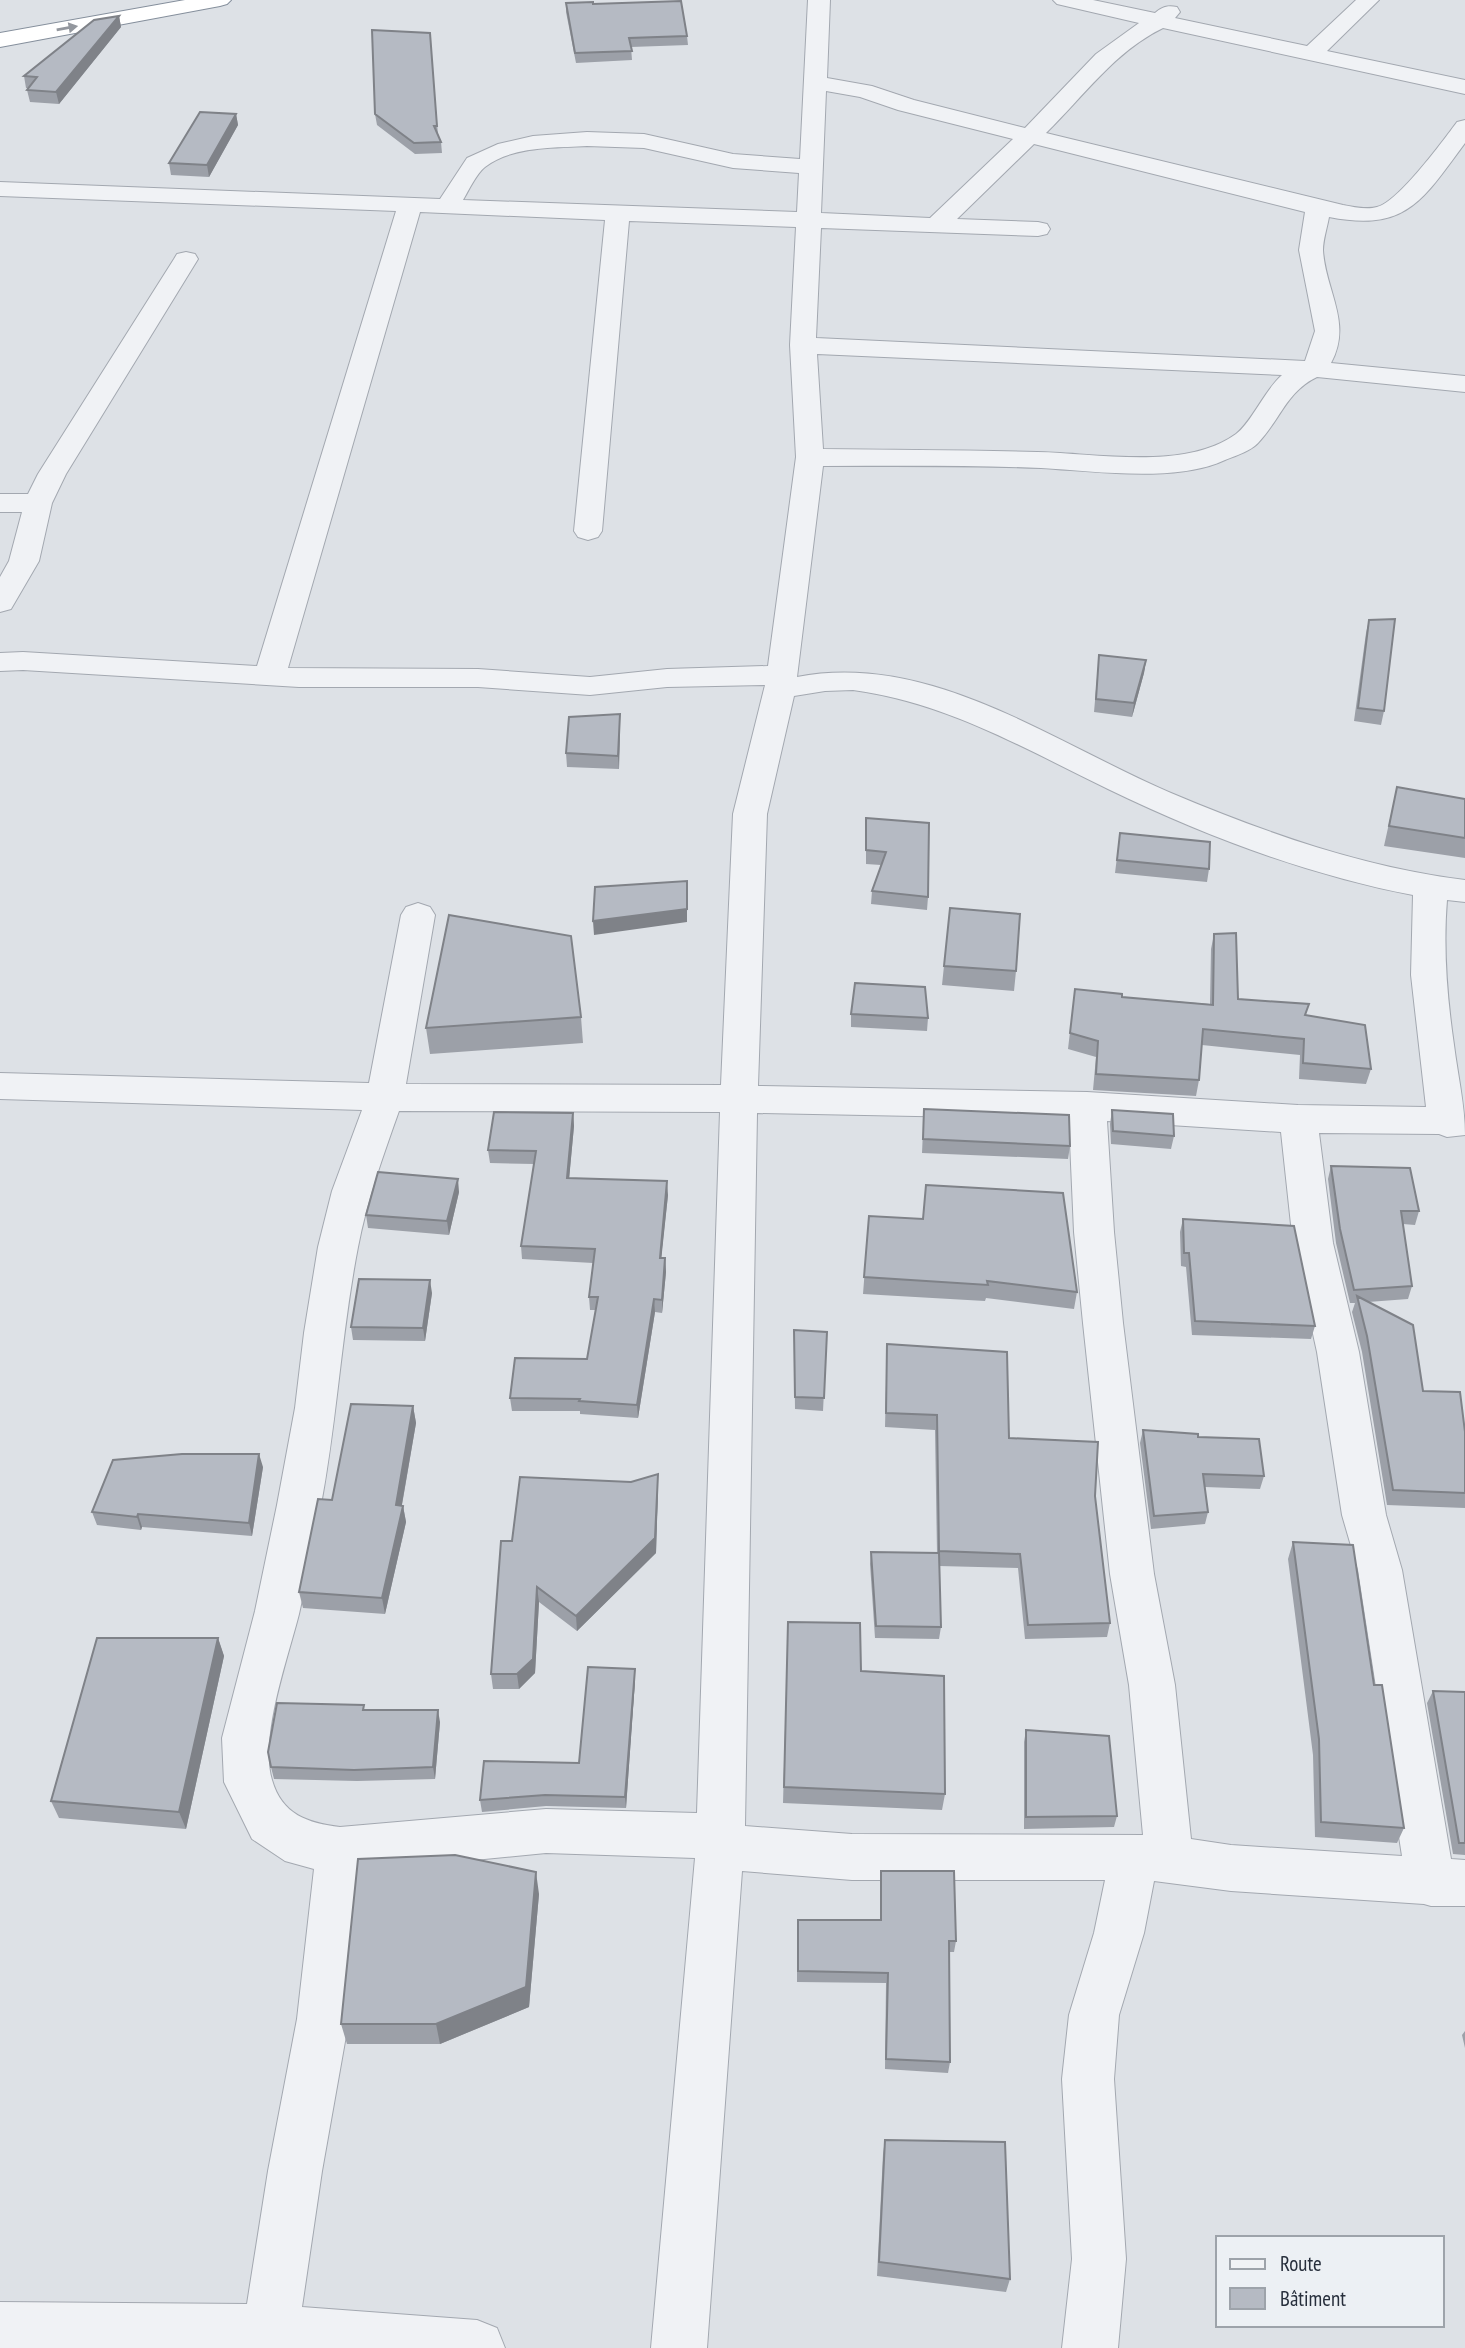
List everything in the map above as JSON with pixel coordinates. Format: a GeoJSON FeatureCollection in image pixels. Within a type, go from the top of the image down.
{"type":"FeatureCollection","features":[{"type":"Feature","properties":{"kind":"highway"},"geometry":{"type":"LineString","coordinates":[[0,40],[220,0]]}},
{"type":"Feature","properties":{"kind":"street"},"geometry":{"type":"LineString","coordinates":[[679,2348],[720,1841],[739,1098],[750,814],[781,682],[810,457],[803,345],[819,0]]}},
{"type":"Feature","properties":{"kind":"street"},"geometry":{"type":"LineString","coordinates":[[1065,0],[1465,88]]}},
{"type":"Feature","properties":{"kind":"street"},"geometry":{"type":"LineString","coordinates":[[936,225],[1068,99],[1104,59],[1139,31],[1160,21],[1181,0]]}},
{"type":"Feature","properties":{"kind":"street"},"geometry":{"type":"LineString","coordinates":[[1312,53],[1368,0]]}},
{"type":"Feature","properties":{"kind":"street"},"geometry":{"type":"LineString","coordinates":[[816,83],[864,91],[905,105],[1028,136],[1318,208],[1353,214],[1387,213],[1405,198],[1465,127]]}},
{"type":"Feature","properties":{"kind":"street"},"geometry":{"type":"LineString","coordinates":[[447,206],[475,163],[506,149],[543,142],[587,139],[643,141],[733,161],[813,167]]}},
{"type":"Feature","properties":{"kind":"street"},"geometry":{"type":"LineString","coordinates":[[0,189],[1038,229]]}},
{"type":"Feature","properties":{"kind":"street"},"geometry":{"type":"LineString","coordinates":[[270,676],[410,204]]}},
{"type":"Feature","properties":{"kind":"street"},"geometry":{"type":"LineString","coordinates":[[810,457],[1040,460],[1118,465],[1174,463],[1212,456],[1247,439],[1280,391],[1296,377],[1314,369],[1323,353],[1328,331],[1311,250],[1318,208]]}},
{"type":"Feature","properties":{"kind":"street"},"geometry":{"type":"LineString","coordinates":[[588,531],[618,212]]}},
{"type":"Feature","properties":{"kind":"street"},"geometry":{"type":"LineString","coordinates":[[0,603],[24,561],[38,503],[52,474],[186,259]]}},
{"type":"Feature","properties":{"kind":"street"},"geometry":{"type":"LineString","coordinates":[[803,345],[1314,369],[1465,384]]}},
{"type":"Feature","properties":{"kind":"street"},"geometry":{"type":"LineString","coordinates":[[0,503],[38,503]]}},
{"type":"Feature","properties":{"kind":"street"},"geometry":{"type":"LineString","coordinates":[[0,663],[23,661],[270,676],[478,678],[590,686],[667,678],[813,683],[850,681],[909,691],[990,719],[1157,799],[1275,846],[1381,878],[1448,889],[1426,926],[1435,1040],[1456,1122],[1298,1119],[1087,1106],[739,1098],[385,1097],[0,1086]]}},
{"type":"Feature","properties":{"kind":"street"},"geometry":{"type":"LineString","coordinates":[[418,915],[385,1097],[351,1191],[338,1247],[324,1333],[316,1409],[299,1505],[277,1611],[245,1738],[248,1782],[269,1823],[302,1845],[340,1850],[546,1831],[720,1841],[852,1857],[1152,1858],[1231,1868],[1448,1883],[1380,1570],[1364,1515],[1338,1352],[1313,1243],[1298,1119]]}},
{"type":"Feature","properties":{"kind":"street"},"geometry":{"type":"LineString","coordinates":[[1087,1106],[1094,1232],[1105,1336],[1132,1574],[1152,1685],[1152,1858],[1119,1933],[1094,2014],[1088,2079],[1099,2259],[1090,2348]]}},
{"type":"Feature","properties":{"kind":"street"},"geometry":{"type":"LineString","coordinates":[[270,2340],[295,2171],[323,2019],[340,1850]]}},
{"type":"Feature","properties":{"kind":"street"},"geometry":{"type":"LineString","coordinates":[[0,2330],[477,2348]]}},
{"type":"Feature","properties":{"kind":"building"},"geometry":{"type":"Polygon","coordinates":[[[681,1],[687,36],[629,38],[632,51],[575,53],[566,3],[681,1]]]}},
{"type":"Feature","properties":{"kind":"building"},"geometry":{"type":"Polygon","coordinates":[[[119,16],[56,92],[27,90],[37,77],[24,76],[94,20],[119,16]]]}},
{"type":"Feature","properties":{"kind":"building"},"geometry":{"type":"Polygon","coordinates":[[[372,30],[430,33],[437,126],[434,126],[441,142],[414,143],[375,114],[372,30]]]}},
{"type":"Feature","properties":{"kind":"building"},"geometry":{"type":"Polygon","coordinates":[[[200,112],[236,114],[207,165],[169,163],[200,112]]]}},
{"type":"Feature","properties":{"kind":"building"},"geometry":{"type":"Polygon","coordinates":[[[1395,619],[1384,711],[1358,708],[1369,620],[1395,619]]]}},
{"type":"Feature","properties":{"kind":"building"},"geometry":{"type":"Polygon","coordinates":[[[1099,655],[1146,660],[1134,703],[1096,699],[1099,655]]]}},
{"type":"Feature","properties":{"kind":"building"},"geometry":{"type":"Polygon","coordinates":[[[620,714],[618,756],[566,753],[569,717],[620,714]]]}},
{"type":"Feature","properties":{"kind":"building"},"geometry":{"type":"Polygon","coordinates":[[[1397,787],[1465,799],[1465,838],[1389,826],[1397,787]]]}},
{"type":"Feature","properties":{"kind":"building"},"geometry":{"type":"Polygon","coordinates":[[[866,818],[929,823],[928,897],[872,891],[886,852],[866,850],[866,818]]]}},
{"type":"Feature","properties":{"kind":"building"},"geometry":{"type":"Polygon","coordinates":[[[1120,833],[1210,842],[1209,869],[1117,860],[1120,833]]]}},
{"type":"Feature","properties":{"kind":"building"},"geometry":{"type":"Polygon","coordinates":[[[687,881],[687,909],[593,921],[595,887],[687,881]]]}},
{"type":"Feature","properties":{"kind":"building"},"geometry":{"type":"Polygon","coordinates":[[[950,908],[1020,914],[1016,971],[944,966],[950,908]]]}},
{"type":"Feature","properties":{"kind":"building"},"geometry":{"type":"Polygon","coordinates":[[[449,915],[571,936],[581,1017],[426,1028],[449,915]]]}},
{"type":"Feature","properties":{"kind":"building"},"geometry":{"type":"Polygon","coordinates":[[[1236,933],[1238,999],[1309,1004],[1305,1015],[1365,1025],[1371,1069],[1303,1063],[1304,1039],[1203,1029],[1199,1080],[1096,1074],[1098,1041],[1070,1033],[1075,989],[1122,994],[1122,997],[1213,1005],[1214,934],[1236,933]]]}},
{"type":"Feature","properties":{"kind":"building"},"geometry":{"type":"Polygon","coordinates":[[[855,983],[925,987],[928,1018],[851,1014],[855,983]]]}},
{"type":"Feature","properties":{"kind":"building"},"geometry":{"type":"Polygon","coordinates":[[[924,1109],[1069,1115],[1070,1146],[923,1139],[924,1109]]]}},
{"type":"Feature","properties":{"kind":"building"},"geometry":{"type":"Polygon","coordinates":[[[1112,1110],[1173,1114],[1174,1136],[1113,1131],[1112,1110]]]}},
{"type":"Feature","properties":{"kind":"building"},"geometry":{"type":"Polygon","coordinates":[[[494,1112],[573,1113],[567,1178],[667,1181],[660,1258],[665,1258],[662,1300],[654,1299],[637,1405],[579,1401],[580,1399],[510,1398],[515,1358],[587,1359],[598,1297],[589,1297],[595,1249],[521,1246],[536,1151],[488,1150],[494,1112]]]}},
{"type":"Feature","properties":{"kind":"building"},"geometry":{"type":"Polygon","coordinates":[[[1331,1166],[1410,1168],[1419,1211],[1401,1211],[1412,1286],[1354,1290],[1340,1229],[1331,1166]]]}},
{"type":"Feature","properties":{"kind":"building"},"geometry":{"type":"Polygon","coordinates":[[[378,1172],[458,1179],[447,1221],[366,1215],[378,1172]]]}},
{"type":"Feature","properties":{"kind":"building"},"geometry":{"type":"Polygon","coordinates":[[[926,1185],[1063,1193],[1077,1292],[987,1281],[988,1285],[864,1277],[869,1216],[923,1219],[926,1185]]]}},
{"type":"Feature","properties":{"kind":"building"},"geometry":{"type":"Polygon","coordinates":[[[1183,1219],[1294,1226],[1315,1326],[1195,1321],[1189,1253],[1184,1253],[1183,1219]]]}},
{"type":"Feature","properties":{"kind":"building"},"geometry":{"type":"Polygon","coordinates":[[[359,1279],[430,1280],[423,1328],[351,1327],[359,1279]]]}},
{"type":"Feature","properties":{"kind":"building"},"geometry":{"type":"Polygon","coordinates":[[[1357,1296],[1413,1325],[1423,1391],[1460,1392],[1465,1432],[1465,1493],[1393,1490],[1367,1336],[1357,1296]]]}},
{"type":"Feature","properties":{"kind":"building"},"geometry":{"type":"Polygon","coordinates":[[[794,1330],[827,1332],[824,1398],[795,1397],[794,1330]]]}},
{"type":"Feature","properties":{"kind":"building"},"geometry":{"type":"Polygon","coordinates":[[[887,1344],[1007,1352],[1009,1438],[1098,1442],[1095,1496],[1110,1623],[1028,1625],[1020,1554],[939,1551],[937,1415],[886,1413],[887,1344]]]}},
{"type":"Feature","properties":{"kind":"building"},"geometry":{"type":"Polygon","coordinates":[[[351,1404],[413,1406],[396,1505],[403,1506],[382,1598],[299,1592],[318,1499],[332,1500],[351,1404]]]}},
{"type":"Feature","properties":{"kind":"building"},"geometry":{"type":"Polygon","coordinates":[[[1143,1430],[1198,1434],[1198,1437],[1259,1439],[1264,1476],[1203,1474],[1208,1512],[1154,1516],[1143,1430]]]}},
{"type":"Feature","properties":{"kind":"building"},"geometry":{"type":"Polygon","coordinates":[[[182,1454],[259,1454],[249,1523],[92,1512],[113,1460],[182,1454]]]}},
{"type":"Feature","properties":{"kind":"building"},"geometry":{"type":"Polygon","coordinates":[[[658,1474],[655,1538],[576,1616],[537,1587],[533,1659],[517,1674],[491,1674],[501,1541],[512,1541],[520,1477],[631,1482],[658,1474]]]}},
{"type":"Feature","properties":{"kind":"building"},"geometry":{"type":"Polygon","coordinates":[[[1293,1542],[1353,1545],[1374,1685],[1382,1685],[1404,1828],[1321,1822],[1319,1739],[1293,1542]]]}},
{"type":"Feature","properties":{"kind":"building"},"geometry":{"type":"Polygon","coordinates":[[[871,1552],[939,1553],[941,1627],[876,1626],[871,1552]]]}},
{"type":"Feature","properties":{"kind":"building"},"geometry":{"type":"Polygon","coordinates":[[[788,1622],[860,1623],[861,1671],[944,1676],[945,1794],[784,1787],[788,1622]]]}},
{"type":"Feature","properties":{"kind":"building"},"geometry":{"type":"Polygon","coordinates":[[[97,1638],[218,1638],[179,1812],[51,1801],[97,1638]]]}},
{"type":"Feature","properties":{"kind":"building"},"geometry":{"type":"Polygon","coordinates":[[[588,1667],[635,1669],[625,1797],[545,1795],[480,1800],[484,1761],[579,1763],[588,1667]]]}},
{"type":"Feature","properties":{"kind":"building"},"geometry":{"type":"Polygon","coordinates":[[[1433,1691],[1465,1692],[1465,1843],[1459,1843],[1433,1691]]]}},
{"type":"Feature","properties":{"kind":"building"},"geometry":{"type":"Polygon","coordinates":[[[277,1703],[364,1705],[363,1710],[438,1710],[433,1767],[354,1770],[271,1767],[268,1752],[277,1703]]]}},
{"type":"Feature","properties":{"kind":"building"},"geometry":{"type":"Polygon","coordinates":[[[1026,1730],[1109,1736],[1117,1816],[1026,1817],[1026,1730]]]}},
{"type":"Feature","properties":{"kind":"building"},"geometry":{"type":"Polygon","coordinates":[[[455,1855],[536,1872],[526,1987],[436,2024],[341,2024],[358,1859],[455,1855]]]}},
{"type":"Feature","properties":{"kind":"building"},"geometry":{"type":"Polygon","coordinates":[[[881,1871],[954,1871],[956,1941],[949,1941],[950,2062],[886,2059],[888,1973],[798,1971],[798,1920],[881,1920],[881,1871]]]}},
{"type":"Feature","properties":{"kind":"building"},"geometry":{"type":"Polygon","coordinates":[[[885,2140],[1005,2142],[1010,2279],[879,2262],[885,2140]]]}}]}
